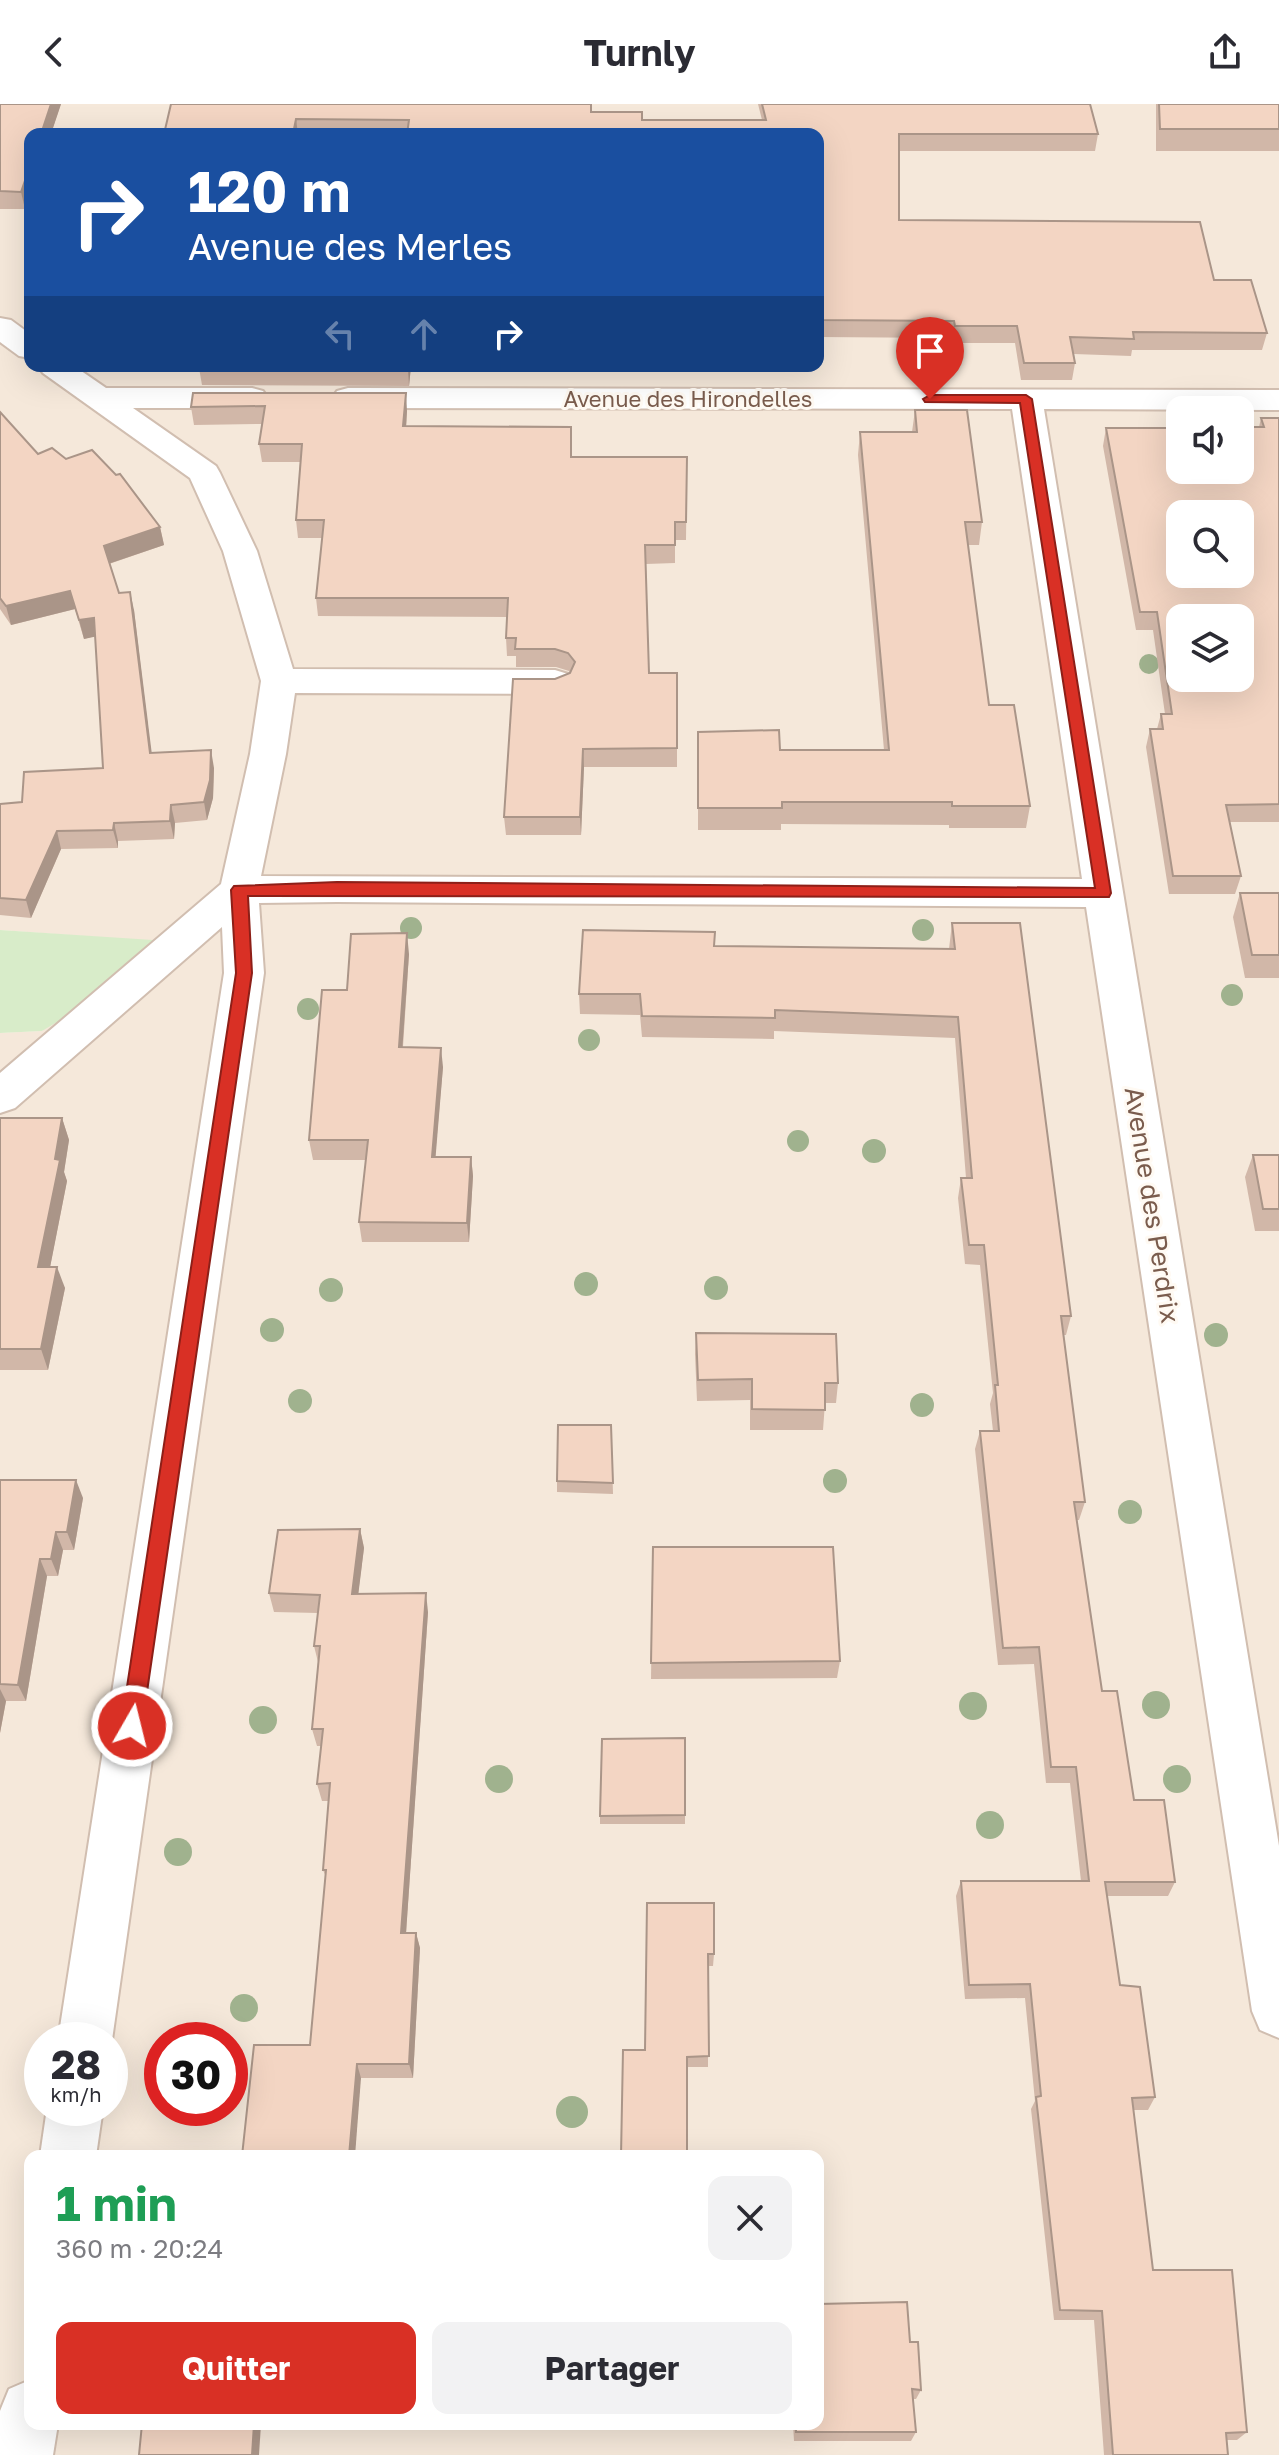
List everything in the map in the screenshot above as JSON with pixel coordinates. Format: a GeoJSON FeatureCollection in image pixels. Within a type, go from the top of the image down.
{"type":"FeatureCollection","features":[{"type":"Feature","properties":{"kind":"street"},"geometry":{"type":"LineString","coordinates":[[0,327],[24,345]]}},
{"type":"Feature","properties":{"kind":"street"},"geometry":{"type":"LineString","coordinates":[[62,372],[204,473],[240,551],[279,681],[268,754],[239,890],[244,973],[88,2022]]}},
{"type":"Feature","properties":{"kind":"street"},"geometry":{"type":"LineString","coordinates":[[98,398],[274,398]]}},
{"type":"Feature","properties":{"kind":"street","name":"Avenue des Hirondelles"},"geometry":{"type":"LineString","coordinates":[[322,398],[1279,400]]}},
{"type":"Feature","properties":{"kind":"street","name":"Avenue des Perdrix"},"geometry":{"type":"LineString","coordinates":[[1026,399],[1279,2011]]}},
{"type":"Feature","properties":{"kind":"street"},"geometry":{"type":"LineString","coordinates":[[279,681],[555,682]]}},
{"type":"Feature","properties":{"kind":"street"},"geometry":{"type":"LineString","coordinates":[[0,1097],[239,890],[1103,893]]}},
{"type":"Feature","properties":{"kind":"street"},"geometry":{"type":"LineString","coordinates":[[69,2150],[72,2126]]}},
{"type":"Feature","properties":{"kind":"street"},"geometry":{"type":"LineString","coordinates":[[23,2455],[27,2430]]}},
{"type":"Feature","properties":{"kind":"shaded area"},"geometry":{"type":"Polygon","coordinates":[[[0,104],[1279,104],[1279,2455],[0,2455],[0,1033],[42,1031],[153,941],[0,930],[0,104]]]}},
{"type":"Feature","properties":{"kind":"green space"},"geometry":{"type":"Polygon","coordinates":[[[0,930],[153,940],[152,965],[42,1031],[0,1033],[0,930]]]}},
{"type":"Feature","properties":{"kind":"building"},"geometry":{"type":"Polygon","coordinates":[[[0,104],[51,104],[43,128],[24,128],[24,183],[21,192],[0,191],[0,104]]]}},
{"type":"Feature","properties":{"kind":"building"},"geometry":{"type":"Polygon","coordinates":[[[171,104],[591,104],[591,112],[642,112],[642,120],[766,120],[762,104],[1090,104],[1098,134],[899,134],[899,220],[1200,222],[1214,280],[1251,280],[1267,333],[1133,332],[1134,339],[1070,337],[1075,363],[1024,363],[1017,326],[955,326],[954,321],[824,320],[824,128],[408,128],[409,120],[296,119],[294,128],[165,128],[171,104]]]}},
{"type":"Feature","properties":{"kind":"building"},"geometry":{"type":"Polygon","coordinates":[[[1159,104],[1279,104],[1279,129],[1160,129],[1159,104]]]}},
{"type":"Feature","properties":{"kind":"building"},"geometry":{"type":"Polygon","coordinates":[[[193,393],[406,393],[403,426],[571,427],[571,457],[687,457],[686,522],[675,522],[675,545],[645,545],[649,673],[677,673],[677,748],[583,749],[580,817],[504,817],[513,679],[555,679],[570,673],[575,662],[568,653],[555,649],[515,649],[516,638],[506,638],[508,598],[316,598],[324,520],[296,520],[302,444],[259,444],[265,406],[191,407],[193,393]]]}},
{"type":"Feature","properties":{"kind":"building"},"geometry":{"type":"Polygon","coordinates":[[[915,410],[967,410],[982,522],[965,522],[989,705],[1014,705],[1030,806],[952,806],[952,802],[782,802],[782,808],[698,808],[698,732],[779,730],[780,750],[889,750],[860,432],[917,432],[915,410]]]}},
{"type":"Feature","properties":{"kind":"building"},"geometry":{"type":"Polygon","coordinates":[[[0,412],[38,454],[52,448],[66,459],[92,450],[116,475],[120,474],[160,527],[104,546],[119,593],[130,592],[150,753],[211,750],[210,780],[204,802],[171,805],[170,821],[114,823],[113,830],[57,831],[26,900],[0,898],[0,804],[22,802],[24,772],[103,768],[94,618],[79,620],[70,591],[6,606],[0,598],[0,412]]]}},
{"type":"Feature","properties":{"kind":"building"},"geometry":{"type":"Polygon","coordinates":[[[1261,418],[1279,418],[1279,804],[1226,805],[1241,876],[1173,876],[1150,729],[1163,729],[1161,714],[1172,714],[1169,692],[1254,692],[1254,604],[1166,604],[1166,673],[1157,612],[1140,612],[1106,428],[1166,428],[1166,484],[1254,484],[1254,427],[1264,427],[1261,418]]]}},
{"type":"Feature","properties":{"kind":"building"},"geometry":{"type":"Polygon","coordinates":[[[1240,893],[1279,893],[1279,955],[1252,955],[1240,893]]]}},
{"type":"Feature","properties":{"kind":"building"},"geometry":{"type":"Polygon","coordinates":[[[952,923],[1020,923],[1071,1316],[1061,1316],[1085,1502],[1074,1502],[1102,1691],[1117,1691],[1134,1800],[1164,1800],[1175,1882],[1105,1882],[1120,1985],[1140,1987],[1155,2097],[1132,2098],[1153,2270],[1232,2270],[1247,2432],[1226,2433],[1228,2455],[1113,2455],[1102,2311],[1060,2310],[1036,2097],[1041,2096],[1030,1984],[969,1985],[961,1881],[1089,1881],[1076,1767],[1051,1767],[1039,1647],[1003,1648],[980,1431],[999,1431],[995,1385],[998,1385],[984,1245],[969,1245],[961,1178],[972,1178],[958,1017],[775,1010],[775,1018],[642,1016],[640,994],[579,994],[583,930],[715,932],[714,946],[955,949],[952,923]]]}},
{"type":"Feature","properties":{"kind":"building"},"geometry":{"type":"Polygon","coordinates":[[[407,933],[399,1047],[441,1048],[432,1157],[471,1157],[467,1223],[359,1222],[368,1140],[309,1140],[322,990],[347,990],[351,934],[407,933]]]}},
{"type":"Feature","properties":{"kind":"building"},"geometry":{"type":"Polygon","coordinates":[[[0,1118],[62,1118],[55,1159],[60,1160],[38,1267],[57,1267],[41,1349],[0,1349],[0,1118]]]}},
{"type":"Feature","properties":{"kind":"building"},"geometry":{"type":"Polygon","coordinates":[[[1253,1155],[1279,1155],[1279,1209],[1263,1209],[1253,1155]]]}},
{"type":"Feature","properties":{"kind":"building"},"geometry":{"type":"Polygon","coordinates":[[[696,1333],[836,1334],[838,1383],[825,1383],[825,1410],[752,1409],[752,1379],[698,1380],[696,1333]]]}},
{"type":"Feature","properties":{"kind":"building"},"geometry":{"type":"Polygon","coordinates":[[[558,1425],[611,1425],[613,1483],[557,1481],[558,1425]]]}},
{"type":"Feature","properties":{"kind":"building"},"geometry":{"type":"Polygon","coordinates":[[[0,1480],[76,1480],[67,1532],[56,1532],[51,1559],[40,1559],[18,1685],[0,1684],[0,1480]]]}},
{"type":"Feature","properties":{"kind":"building"},"geometry":{"type":"Polygon","coordinates":[[[360,1529],[352,1594],[426,1593],[401,1933],[416,1933],[409,2064],[357,2064],[350,2150],[243,2150],[245,2126],[248,2126],[254,2045],[310,2045],[326,1870],[323,1870],[330,1783],[317,1784],[323,1729],[312,1729],[320,1646],[314,1646],[320,1595],[269,1593],[278,1530],[360,1529]]]}},
{"type":"Feature","properties":{"kind":"building"},"geometry":{"type":"Polygon","coordinates":[[[653,1547],[833,1547],[840,1661],[651,1663],[653,1547]]]}},
{"type":"Feature","properties":{"kind":"building"},"geometry":{"type":"Polygon","coordinates":[[[685,1738],[685,1815],[600,1816],[602,1739],[685,1738]]]}},
{"type":"Feature","properties":{"kind":"building"},"geometry":{"type":"Polygon","coordinates":[[[647,1903],[714,1903],[714,1954],[708,1954],[709,2056],[687,2057],[687,2150],[621,2150],[623,2050],[645,2050],[647,1903]]]}},
{"type":"Feature","properties":{"kind":"building"},"geometry":{"type":"Polygon","coordinates":[[[907,2302],[910,2342],[918,2342],[921,2390],[912,2389],[916,2432],[796,2432],[824,2430],[824,2304],[907,2302]]]}},
{"type":"Feature","properties":{"kind":"building"},"geometry":{"type":"Polygon","coordinates":[[[141,2430],[254,2430],[252,2455],[139,2455],[141,2430]]]}},
{"type":"Feature","properties":{"kind":"route"},"geometry":{"type":"LineString","coordinates":[[132,1726],[244,973],[239,890],[1103,893],[1026,399],[930,399]]}}]}
